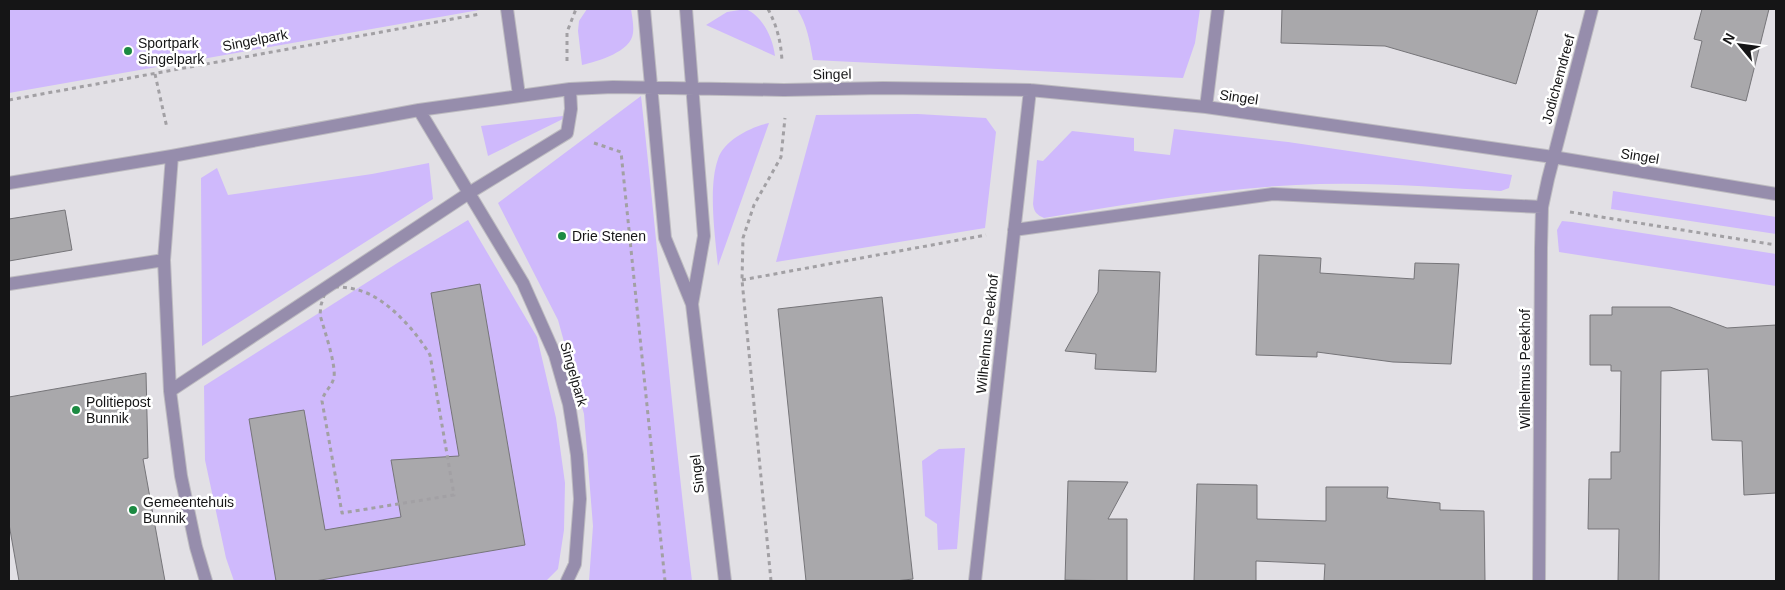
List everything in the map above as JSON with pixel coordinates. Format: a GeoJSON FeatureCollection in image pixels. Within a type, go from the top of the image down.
{"type":"FeatureCollection","features":[{"type":"Feature","properties":{"kind":"street"},"geometry":{"type":"LineString","coordinates":[[507,9],[519,95]]}},
{"type":"Feature","properties":{"kind":"street","name":"Singel"},"geometry":{"type":"LineString","coordinates":[[644,9],[665,238],[692,304],[725,581]]}},
{"type":"Feature","properties":{"kind":"street","name":"Singel"},"geometry":{"type":"LineString","coordinates":[[686,9],[704,236],[692,304]]}},
{"type":"Feature","properties":{"kind":"street"},"geometry":{"type":"LineString","coordinates":[[1206,107],[1218,9]]}},
{"type":"Feature","properties":{"kind":"street","name":"Jodichemdreef"},"geometry":{"type":"LineString","coordinates":[[1553,157],[1592,9]]}},
{"type":"Feature","properties":{"kind":"street"},"geometry":{"type":"LineString","coordinates":[[9,183],[172,156],[420,110],[519,95],[570,89],[652,88]]}},
{"type":"Feature","properties":{"kind":"street","name":"Singel"},"geometry":{"type":"LineString","coordinates":[[652,88],[1030,90],[1206,107],[1553,157],[1776,194]]}},
{"type":"Feature","properties":{"kind":"street"},"geometry":{"type":"LineString","coordinates":[[170,390],[469,193],[567,133],[571,109],[570,89]]}},
{"type":"Feature","properties":{"kind":"street","name":"Wilhelmus Peekhof"},"geometry":{"type":"LineString","coordinates":[[975,581],[1030,90]]}},
{"type":"Feature","properties":{"kind":"street","name":"Singelpark"},"geometry":{"type":"LineString","coordinates":[[420,110],[527,292],[555,354],[569,404],[577,455],[580,499],[576,564],[567,581]]}},
{"type":"Feature","properties":{"kind":"street"},"geometry":{"type":"LineString","coordinates":[[172,156],[164,260],[170,390],[181,476],[196,547],[206,581]]}},
{"type":"Feature","properties":{"kind":"street","name":"Wilhelmus Peekhof"},"geometry":{"type":"LineString","coordinates":[[1539,581],[1542,207],[1553,157]]}},
{"type":"Feature","properties":{"kind":"street"},"geometry":{"type":"LineString","coordinates":[[1014,230],[1273,194],[1542,207]]}},
{"type":"Feature","properties":{"kind":"street"},"geometry":{"type":"LineString","coordinates":[[9,284],[164,260]]}},
{"type":"Feature","properties":{"kind":"path"},"geometry":{"type":"LineString","coordinates":[[570,89],[566,51],[567,32],[576,9]]}},
{"type":"Feature","properties":{"kind":"path"},"geometry":{"type":"LineString","coordinates":[[768,9],[776,25],[781,44],[785,123],[781,157],[754,206],[743,238],[742,280],[771,581]]}},
{"type":"Feature","properties":{"kind":"path","name":"Singelpark"},"geometry":{"type":"LineString","coordinates":[[9,100],[486,12]]}},
{"type":"Feature","properties":{"kind":"path"},"geometry":{"type":"LineString","coordinates":[[156,74],[172,156]]}},
{"type":"Feature","properties":{"kind":"path"},"geometry":{"type":"LineString","coordinates":[[621,152],[666,581]]}},
{"type":"Feature","properties":{"kind":"path"},"geometry":{"type":"LineString","coordinates":[[1542,207],[1776,245]]}},
{"type":"Feature","properties":{"kind":"path"},"geometry":{"type":"LineString","coordinates":[[742,280],[1014,230]]}},
{"type":"Feature","properties":{"kind":"path"},"geometry":{"type":"LineString","coordinates":[[327,286],[360,290],[375,297],[392,310],[420,337],[430,354],[454,495],[342,513],[322,401],[324,393],[331,385],[334,375],[320,315],[327,286]]}},
{"type":"Feature","properties":{"kind":"shaded area","name":"Sportpark Singelpark"},"geometry":{"type":"Polygon","coordinates":[[[9,9],[485,9],[9,93],[9,9]]]}},
{"type":"Feature","properties":{"kind":"shaded area"},"geometry":{"type":"Polygon","coordinates":[[[587,9],[631,9],[633,33],[631,40],[613,55],[582,65],[578,31],[579,21],[587,9]]]}},
{"type":"Feature","properties":{"kind":"shaded area"},"geometry":{"type":"Polygon","coordinates":[[[746,9],[757,17],[766,29],[772,42],[775,56],[706,25],[727,12],[746,9]]]}},
{"type":"Feature","properties":{"kind":"shaded area"},"geometry":{"type":"Polygon","coordinates":[[[797,9],[1200,9],[1195,43],[1183,78],[813,60],[806,27],[797,9]]]}},
{"type":"Feature","properties":{"kind":"shaded area"},"geometry":{"type":"Polygon","coordinates":[[[641,96],[692,581],[589,581],[593,526],[584,414],[558,320],[498,203],[641,96]]]}},
{"type":"Feature","properties":{"kind":"shaded area"},"geometry":{"type":"Polygon","coordinates":[[[918,114],[986,118],[996,132],[985,228],[776,262],[816,115],[918,114]]]}},
{"type":"Feature","properties":{"kind":"shaded area"},"geometry":{"type":"Polygon","coordinates":[[[571,115],[488,156],[481,126],[571,115]]]}},
{"type":"Feature","properties":{"kind":"shaded area"},"geometry":{"type":"Polygon","coordinates":[[[769,123],[718,266],[714,226],[713,183],[718,159],[726,146],[739,135],[769,123]]]}},
{"type":"Feature","properties":{"kind":"shaded area"},"geometry":{"type":"Polygon","coordinates":[[[1174,129],[1288,142],[1512,175],[1509,188],[1501,191],[1373,184],[1296,185],[1138,202],[1044,218],[1035,211],[1033,204],[1037,160],[1043,161],[1072,131],[1134,138],[1134,151],[1170,155],[1174,129]]]}},
{"type":"Feature","properties":{"kind":"shaded area"},"geometry":{"type":"Polygon","coordinates":[[[429,163],[433,199],[202,346],[201,178],[217,168],[228,195],[372,174],[429,163]]]}},
{"type":"Feature","properties":{"kind":"shaded area"},"geometry":{"type":"Polygon","coordinates":[[[1613,191],[1776,217],[1776,234],[1611,209],[1613,191]]]}},
{"type":"Feature","properties":{"kind":"shaded area"},"geometry":{"type":"Polygon","coordinates":[[[468,220],[537,337],[556,418],[565,483],[564,530],[558,569],[546,581],[234,581],[226,558],[205,460],[204,386],[468,220]]]}},
{"type":"Feature","properties":{"kind":"shaded area"},"geometry":{"type":"Polygon","coordinates":[[[1562,221],[1776,254],[1776,286],[1559,252],[1557,230],[1562,221]]]}},
{"type":"Feature","properties":{"kind":"shaded area"},"geometry":{"type":"Polygon","coordinates":[[[965,448],[957,549],[938,550],[937,524],[925,516],[922,461],[939,449],[965,448]]]}},
{"type":"Feature","properties":{"kind":"building"},"geometry":{"type":"Polygon","coordinates":[[[1282,9],[1538,9],[1516,84],[1385,46],[1281,43],[1282,9]]]}},
{"type":"Feature","properties":{"kind":"building"},"geometry":{"type":"Polygon","coordinates":[[[1702,9],[1769,9],[1746,101],[1691,87],[1702,41],[1694,39],[1702,9]]]}},
{"type":"Feature","properties":{"kind":"building"},"geometry":{"type":"Polygon","coordinates":[[[65,210],[72,250],[9,261],[9,219],[65,210]]]}},
{"type":"Feature","properties":{"kind":"building"},"geometry":{"type":"Polygon","coordinates":[[[1259,255],[1321,258],[1320,273],[1414,279],[1415,263],[1459,264],[1451,364],[1393,362],[1317,352],[1317,357],[1256,355],[1259,255]]]}},
{"type":"Feature","properties":{"kind":"building"},"geometry":{"type":"Polygon","coordinates":[[[1099,270],[1160,272],[1156,372],[1095,369],[1096,354],[1065,351],[1098,292],[1099,270]]]}},
{"type":"Feature","properties":{"kind":"building"},"geometry":{"type":"Polygon","coordinates":[[[480,284],[525,545],[315,581],[276,581],[249,419],[304,410],[325,530],[401,517],[391,460],[459,456],[431,293],[480,284]]]}},
{"type":"Feature","properties":{"kind":"building"},"geometry":{"type":"Polygon","coordinates":[[[882,297],[913,579],[895,581],[806,581],[778,309],[882,297]]]}},
{"type":"Feature","properties":{"kind":"building"},"geometry":{"type":"Polygon","coordinates":[[[1612,307],[1670,307],[1727,328],[1776,325],[1776,493],[1744,495],[1742,441],[1712,440],[1708,369],[1661,371],[1659,581],[1618,581],[1619,529],[1588,529],[1589,479],[1611,479],[1611,452],[1620,452],[1621,371],[1611,371],[1611,365],[1590,365],[1590,315],[1612,315],[1612,307]]]}},
{"type":"Feature","properties":{"kind":"building"},"geometry":{"type":"Polygon","coordinates":[[[146,373],[148,458],[143,459],[165,581],[19,581],[9,524],[9,397],[146,373]]]}},
{"type":"Feature","properties":{"kind":"building"},"geometry":{"type":"Polygon","coordinates":[[[1068,481],[1128,482],[1108,519],[1127,519],[1127,581],[1065,580],[1068,481]]]}},
{"type":"Feature","properties":{"kind":"building"},"geometry":{"type":"Polygon","coordinates":[[[1197,484],[1257,485],[1257,519],[1326,521],[1326,487],[1388,487],[1387,498],[1440,503],[1440,510],[1484,511],[1485,581],[1324,581],[1325,564],[1256,561],[1256,581],[1194,581],[1197,484]]]}},
{"type":"Feature","properties":{"kind":"place","name":"Sportpark Singelpark"},"geometry":{"type":"Point","coordinates":[128,51]}},
{"type":"Feature","properties":{"kind":"place","name":"Drie Stenen"},"geometry":{"type":"Point","coordinates":[562,236]}},
{"type":"Feature","properties":{"kind":"place","name":"Politiepost Bunnik"},"geometry":{"type":"Point","coordinates":[76,410]}},
{"type":"Feature","properties":{"kind":"place","name":"Gemeentehuis Bunnik"},"geometry":{"type":"Point","coordinates":[133,510]}}]}
